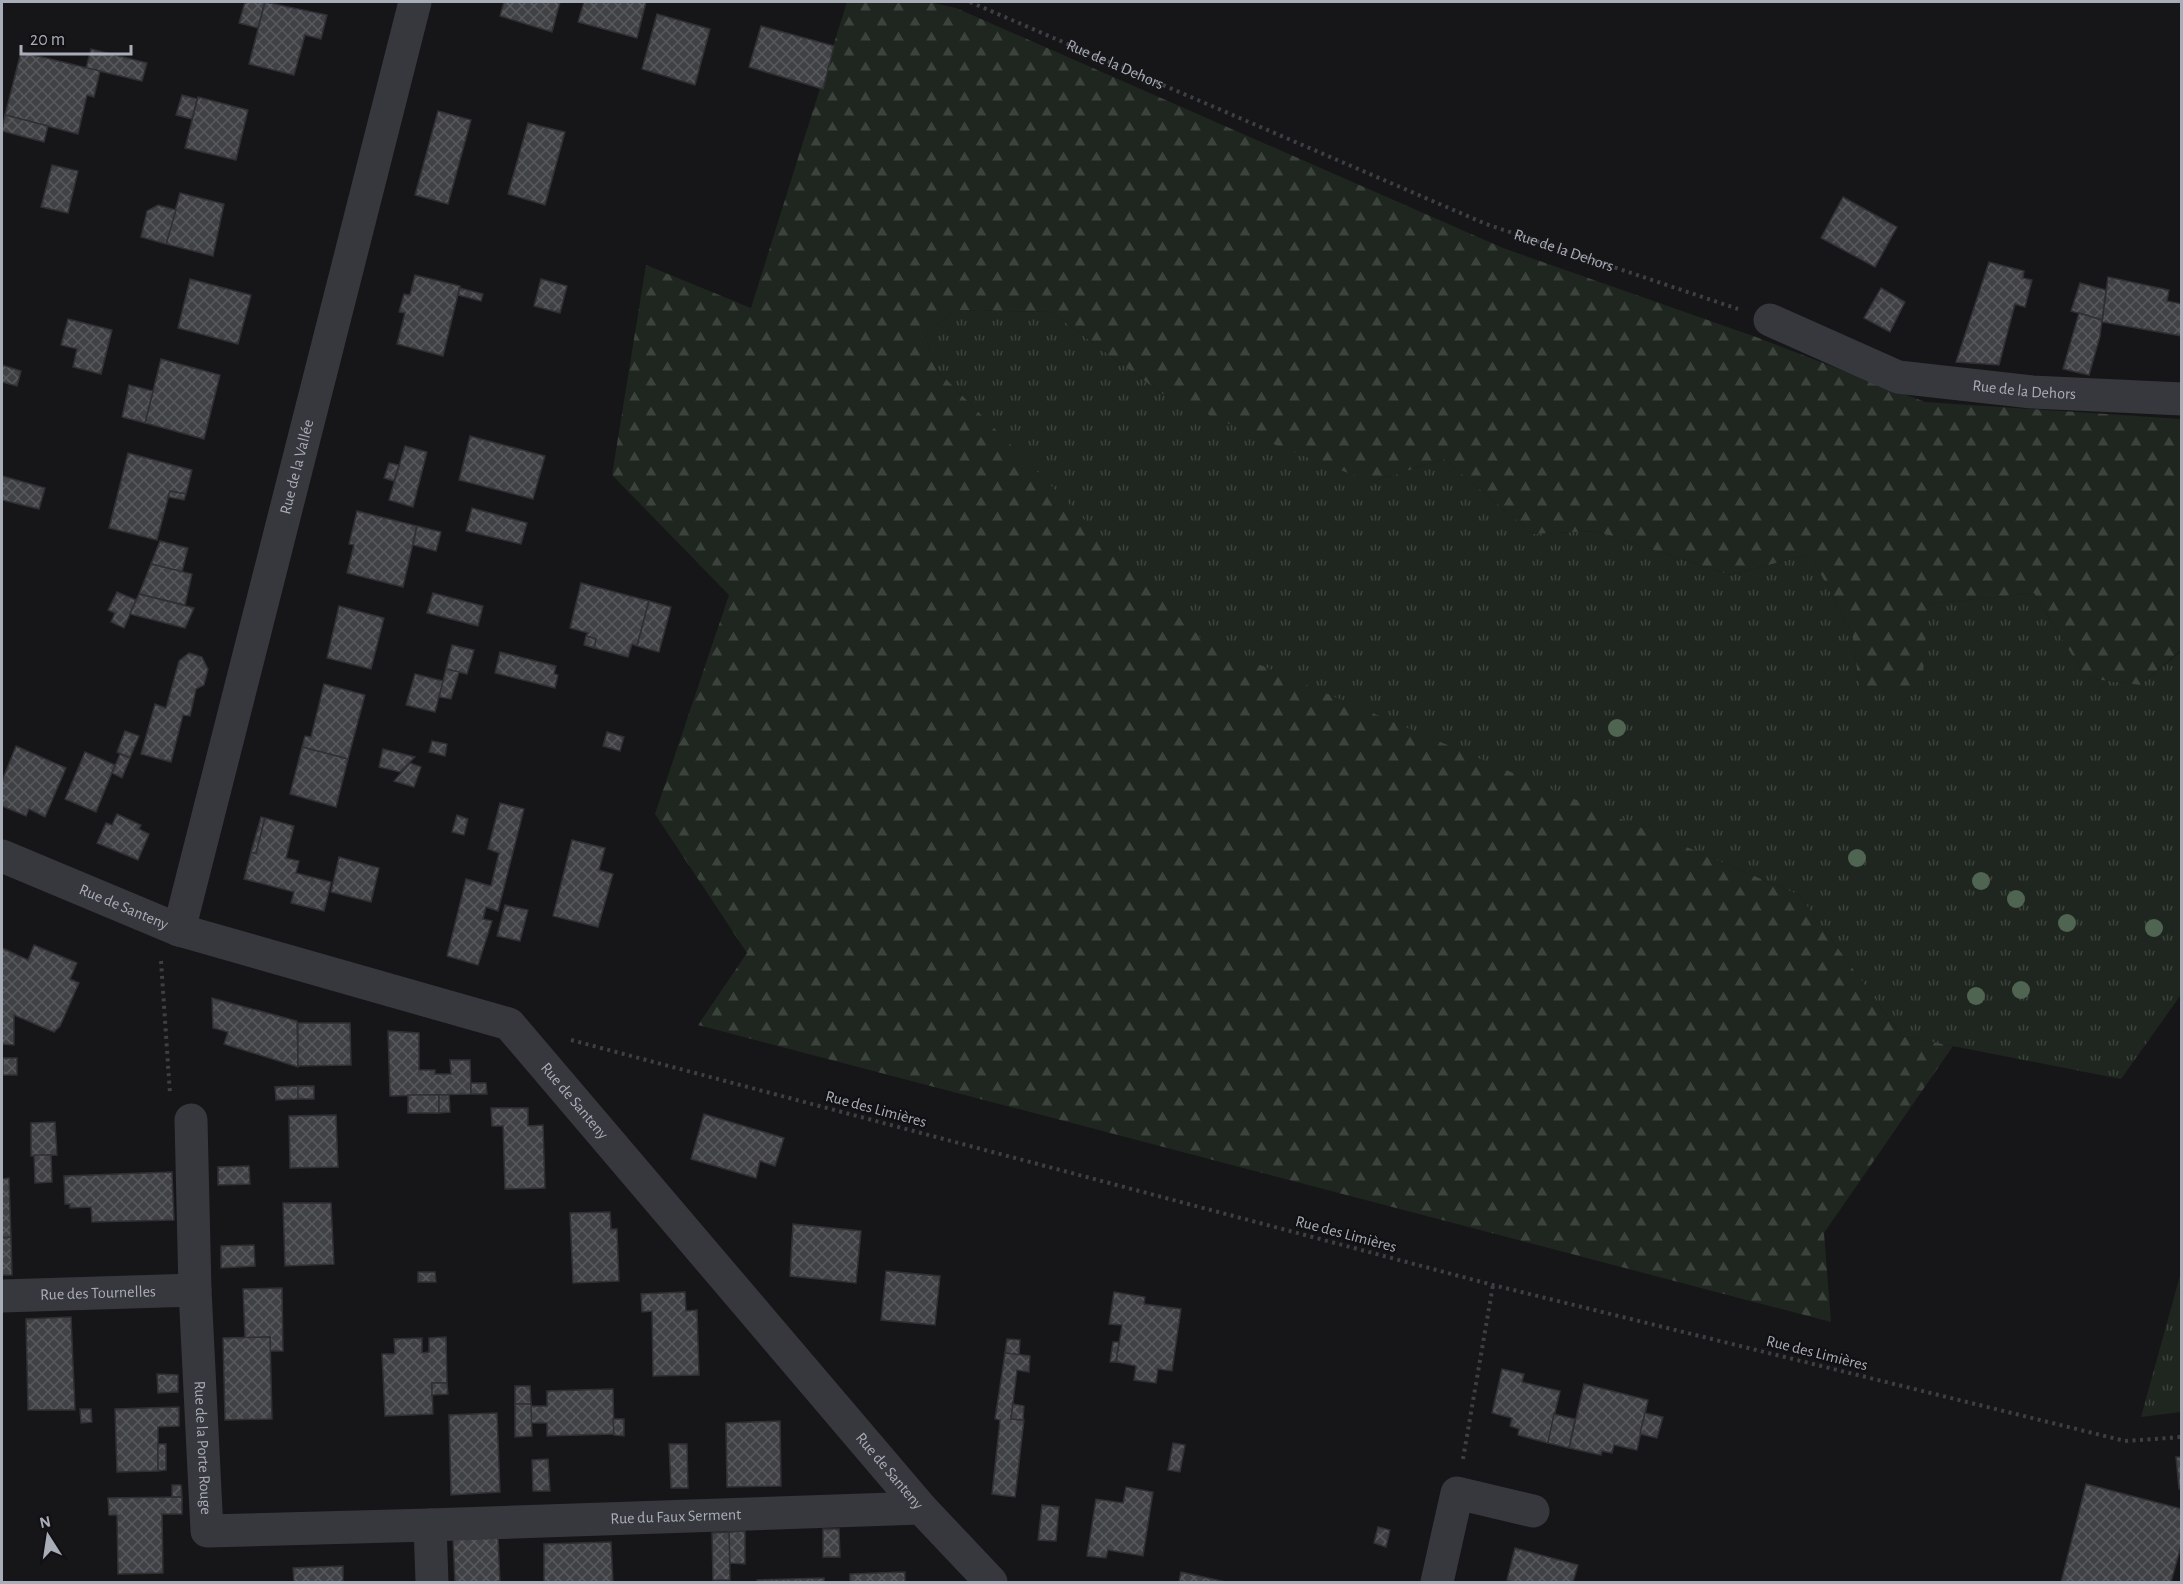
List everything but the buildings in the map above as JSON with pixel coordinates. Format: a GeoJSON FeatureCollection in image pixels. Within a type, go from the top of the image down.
{"type":"FeatureCollection","features":[{"type":"Feature","properties":{"kind":"street","name":"Rue de la Vallée"},"geometry":{"type":"LineString","coordinates":[[179,930],[415,2]]}},
{"type":"Feature","properties":{"kind":"street","name":"Rue de la Dehors"},"geometry":{"type":"LineString","coordinates":[[1770,320],[1898,377],[2031,392],[2181,399]]}},
{"type":"Feature","properties":{"kind":"street","name":"Rue de Santeny"},"geometry":{"type":"LineString","coordinates":[[2,855],[179,930],[509,1024],[921,1508],[992,1582]]}},
{"type":"Feature","properties":{"kind":"street","name":"Rue de la Porte Rouge"},"geometry":{"type":"LineString","coordinates":[[191,1120],[195,1290],[207,1531],[430,1525]]}},
{"type":"Feature","properties":{"kind":"street","name":"Rue des Tournelles"},"geometry":{"type":"LineString","coordinates":[[2,1296],[195,1290]]}},
{"type":"Feature","properties":{"kind":"street"},"geometry":{"type":"LineString","coordinates":[[1437,1582],[1457,1493],[1533,1511]]}},
{"type":"Feature","properties":{"kind":"street","name":"Rue du Faux Serment"},"geometry":{"type":"LineString","coordinates":[[430,1525],[921,1508]]}},
{"type":"Feature","properties":{"kind":"street"},"geometry":{"type":"LineString","coordinates":[[430,1525],[432,1582]]}},
{"type":"Feature","properties":{"kind":"path","name":"Rue de la Dehors"},"geometry":{"type":"LineString","coordinates":[[970,2],[1486,224],[1770,320]]}},
{"type":"Feature","properties":{"kind":"path"},"geometry":{"type":"LineString","coordinates":[[179,930],[161,957],[165,1028],[171,1108],[191,1120]]}},
{"type":"Feature","properties":{"kind":"path","name":"Rue des Limières"},"geometry":{"type":"LineString","coordinates":[[567,1039],[1493,1286],[2125,1441],[2181,1437]]}},
{"type":"Feature","properties":{"kind":"path"},"geometry":{"type":"LineString","coordinates":[[1457,1493],[1493,1286]]}},
{"type":"Feature","properties":{"kind":"green space"},"geometry":{"type":"Polygon","coordinates":[[[847,2],[930,2],[956,8],[1503,248],[1756,337],[1925,402],[2181,419],[2181,650],[2140,685],[2086,678],[2034,593],[1928,604],[1922,689],[1860,691],[1852,633],[1810,554],[1730,575],[1596,531],[1533,534],[1444,459],[1372,482],[1280,447],[1161,393],[1051,312],[954,310],[925,335],[936,369],[1204,641],[1799,895],[1902,1036],[1953,1046],[1824,1233],[1831,1322],[698,1025],[747,953],[655,814],[729,595],[612,475],[646,265],[751,308],[847,2]]]}},
{"type":"Feature","properties":{"kind":"green space"},"geometry":{"type":"Polygon","coordinates":[[[954,310],[1051,312],[1161,393],[1372,482],[1444,459],[1533,534],[1596,531],[1730,575],[1810,554],[1852,633],[1860,690],[1922,688],[1927,604],[2034,593],[2086,678],[2140,685],[2181,651],[2181,996],[2121,1079],[1902,1036],[1799,895],[1204,642],[936,369],[925,335],[954,310]]]}},
{"type":"Feature","properties":{"kind":"green space"},"geometry":{"type":"Polygon","coordinates":[[[2181,1272],[2181,1412],[2141,1417],[2181,1272]]]}}]}
